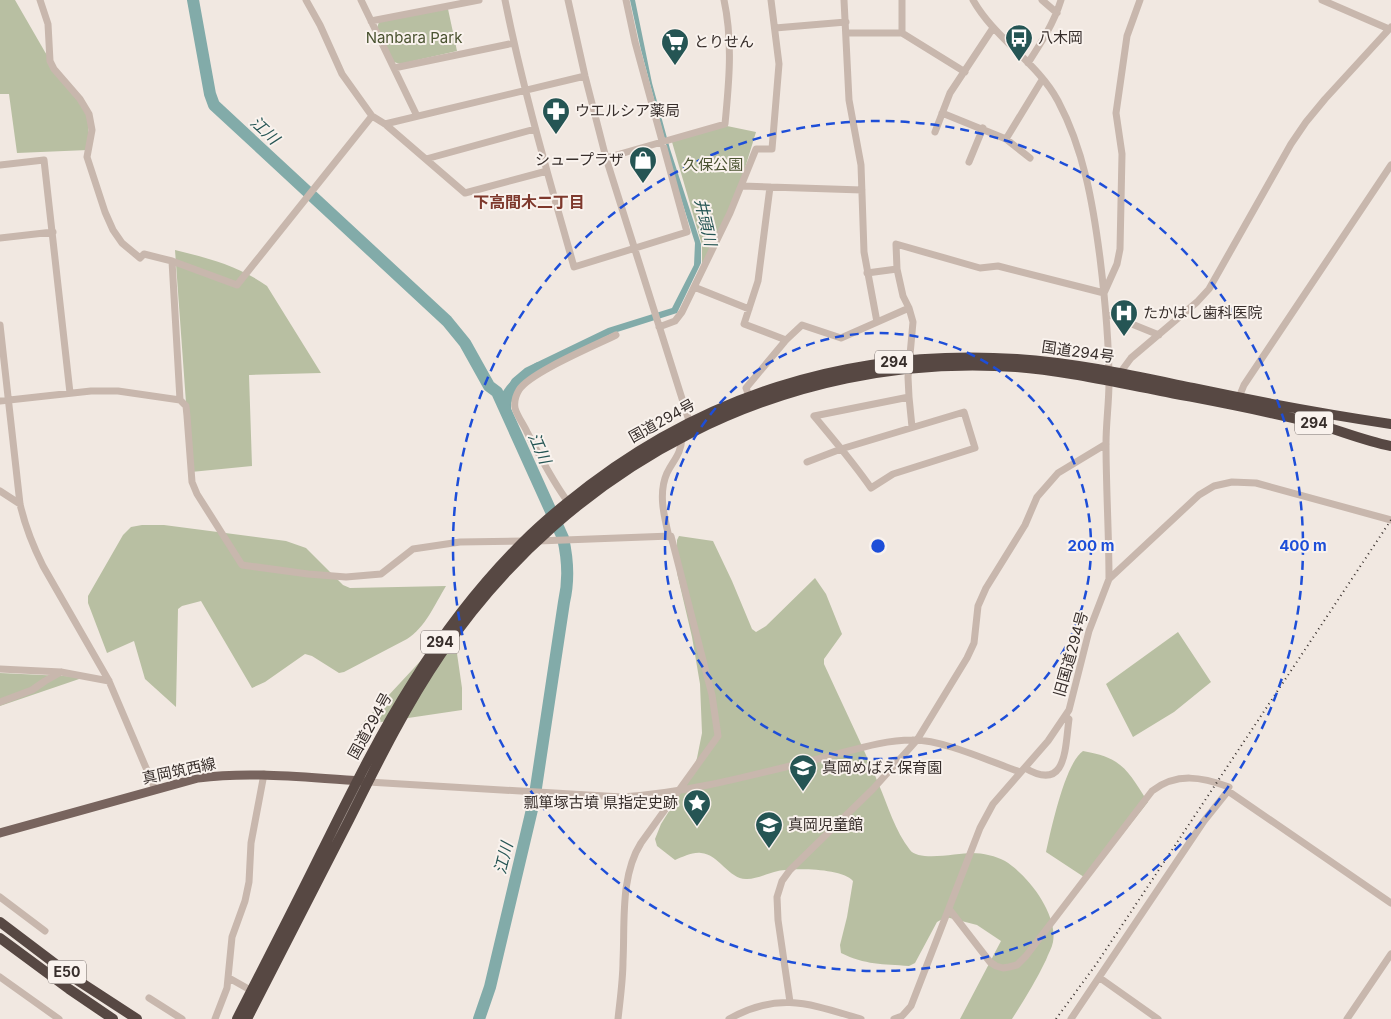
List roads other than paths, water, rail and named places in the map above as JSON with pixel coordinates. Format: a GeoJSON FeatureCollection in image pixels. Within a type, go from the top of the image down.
{"type":"FeatureCollection","features":[{"type":"Feature","properties":{"kind":"highway","name":"国道294号"},"geometry":{"type":"LineString","coordinates":[[237,1019],[357,781],[396,709],[434,650],[480,589],[523,541],[548,524],[628,458],[749,396],[779,386],[833,372],[980,358],[1051,362],[1108,376],[1237,402],[1391,424]]}},
{"type":"Feature","properties":{"kind":"highway","name":"国道294号"},"geometry":{"type":"LineString","coordinates":[[567,507],[682,437],[690,427],[722,418],[782,395],[909,364]]}},
{"type":"Feature","properties":{"kind":"highway","name":"国道294号"},"geometry":{"type":"LineString","coordinates":[[1108,376],[1120,373],[1237,402],[1318,424],[1357,438],[1391,446]]}},
{"type":"Feature","properties":{"kind":"highway","name":"国道294号"},"geometry":{"type":"LineString","coordinates":[[247,1019],[405,713],[442,653],[486,595],[537,541],[548,524]]}},
{"type":"Feature","properties":{"kind":"highway","name":"E50"},"geometry":{"type":"LineString","coordinates":[[0,922],[74,978],[137,1019]]}},
{"type":"Feature","properties":{"kind":"highway","name":"E50"},"geometry":{"type":"LineString","coordinates":[[0,938],[68,989],[114,1019]]}},
{"type":"Feature","properties":{"kind":"main road","name":"真岡筑西線"},"geometry":{"type":"LineString","coordinates":[[0,833],[198,778],[264,774],[368,782]]}},
{"type":"Feature","properties":{"kind":"street"},"geometry":{"type":"LineString","coordinates":[[40,0],[48,24],[50,61],[80,99],[89,114],[92,130],[87,156],[105,212],[113,230],[126,248],[140,258],[144,254],[172,261],[237,286],[372,116]]}},
{"type":"Feature","properties":{"kind":"street"},"geometry":{"type":"LineString","coordinates":[[306,0],[320,25],[342,74],[372,116],[385,124],[465,193],[547,171]]}},
{"type":"Feature","properties":{"kind":"street"},"geometry":{"type":"LineString","coordinates":[[360,0],[417,116]]}},
{"type":"Feature","properties":{"kind":"street"},"geometry":{"type":"LineString","coordinates":[[371,21],[479,0]]}},
{"type":"Feature","properties":{"kind":"street"},"geometry":{"type":"LineString","coordinates":[[505,0],[535,129],[574,267],[687,232],[661,142],[626,0]]}},
{"type":"Feature","properties":{"kind":"street"},"geometry":{"type":"LineString","coordinates":[[568,0],[606,158],[690,427]]}},
{"type":"Feature","properties":{"kind":"street"},"geometry":{"type":"LineString","coordinates":[[606,158],[725,124],[730,71],[729,36],[724,0]]}},
{"type":"Feature","properties":{"kind":"street"},"geometry":{"type":"LineString","coordinates":[[658,325],[675,322],[682,312],[730,213],[756,148],[772,149],[779,64],[771,0]]}},
{"type":"Feature","properties":{"kind":"street"},"geometry":{"type":"LineString","coordinates":[[844,0],[849,100],[861,165],[864,252],[877,322]]}},
{"type":"Feature","properties":{"kind":"street"},"geometry":{"type":"LineString","coordinates":[[902,0],[902,33]]}},
{"type":"Feature","properties":{"kind":"street"},"geometry":{"type":"LineString","coordinates":[[973,0],[993,28],[1028,63],[1057,100],[1084,168],[1093,204],[1107,314],[1106,444],[1110,579]]}},
{"type":"Feature","properties":{"kind":"street"},"geometry":{"type":"LineString","coordinates":[[1042,0],[1057,14]]}},
{"type":"Feature","properties":{"kind":"street"},"geometry":{"type":"LineString","coordinates":[[1028,63],[1057,14],[1061,0]]}},
{"type":"Feature","properties":{"kind":"street"},"geometry":{"type":"LineString","coordinates":[[1104,293],[1118,264],[1120,249],[1122,154],[1116,113],[1127,36],[1140,0]]}},
{"type":"Feature","properties":{"kind":"street"},"geometry":{"type":"LineString","coordinates":[[1120,373],[1131,358],[1197,302],[1209,289],[1291,144],[1306,122],[1390,28],[1322,0]]}},
{"type":"Feature","properties":{"kind":"street"},"geometry":{"type":"LineString","coordinates":[[775,28],[846,22]]}},
{"type":"Feature","properties":{"kind":"street"},"geometry":{"type":"LineString","coordinates":[[935,132],[950,93],[993,28]]}},
{"type":"Feature","properties":{"kind":"street"},"geometry":{"type":"LineString","coordinates":[[847,33],[902,33],[965,72]]}},
{"type":"Feature","properties":{"kind":"street"},"geometry":{"type":"LineString","coordinates":[[394,68],[514,43]]}},
{"type":"Feature","properties":{"kind":"street"},"geometry":{"type":"LineString","coordinates":[[385,124],[585,76]]}},
{"type":"Feature","properties":{"kind":"street"},"geometry":{"type":"LineString","coordinates":[[1006,139],[1042,80]]}},
{"type":"Feature","properties":{"kind":"street"},"geometry":{"type":"LineString","coordinates":[[942,114],[983,128],[1006,139],[1030,158]]}},
{"type":"Feature","properties":{"kind":"street"},"geometry":{"type":"LineString","coordinates":[[969,162],[983,128]]}},
{"type":"Feature","properties":{"kind":"street"},"geometry":{"type":"LineString","coordinates":[[426,159],[535,129]]}},
{"type":"Feature","properties":{"kind":"street"},"geometry":{"type":"LineString","coordinates":[[0,165],[44,160],[70,393]]}},
{"type":"Feature","properties":{"kind":"street"},"geometry":{"type":"LineString","coordinates":[[1237,402],[1244,386],[1391,166]]}},
{"type":"Feature","properties":{"kind":"street"},"geometry":{"type":"LineString","coordinates":[[742,186],[862,190]]}},
{"type":"Feature","properties":{"kind":"street"},"geometry":{"type":"LineString","coordinates":[[770,187],[758,281],[744,324],[786,340]]}},
{"type":"Feature","properties":{"kind":"street"},"geometry":{"type":"LineString","coordinates":[[0,238],[53,232]]}},
{"type":"Feature","properties":{"kind":"street"},"geometry":{"type":"LineString","coordinates":[[912,427],[908,397],[913,322],[903,296],[897,269],[896,244],[980,268],[998,266],[1104,293]]}},
{"type":"Feature","properties":{"kind":"street"},"geometry":{"type":"LineString","coordinates":[[172,261],[180,400]]}},
{"type":"Feature","properties":{"kind":"street"},"geometry":{"type":"LineString","coordinates":[[867,273],[897,269]]}},
{"type":"Feature","properties":{"kind":"street"},"geometry":{"type":"LineString","coordinates":[[694,286],[749,309]]}},
{"type":"Feature","properties":{"kind":"street"},"geometry":{"type":"LineString","coordinates":[[749,396],[746,388],[786,340],[802,325],[841,338],[909,308]]}},
{"type":"Feature","properties":{"kind":"street"},"geometry":{"type":"LineString","coordinates":[[1107,314],[1159,334]]}},
{"type":"Feature","properties":{"kind":"street"},"geometry":{"type":"LineString","coordinates":[[0,325],[20,504],[24,522],[36,552],[109,682],[155,790]]}},
{"type":"Feature","properties":{"kind":"street"},"geometry":{"type":"LineString","coordinates":[[567,507],[515,409],[515,398],[525,383],[538,374],[616,336]]}},
{"type":"Feature","properties":{"kind":"street"},"geometry":{"type":"LineString","coordinates":[[0,401],[70,393],[118,391],[180,400],[186,406],[192,482],[197,494],[242,565],[308,574],[346,577],[363,576],[381,574],[413,549],[460,542],[669,537]]}},
{"type":"Feature","properties":{"kind":"street"},"geometry":{"type":"LineString","coordinates":[[807,462],[841,449],[964,412],[975,448],[892,474],[872,488],[849,456],[841,449],[814,416],[908,397]]}},
{"type":"Feature","properties":{"kind":"street"},"geometry":{"type":"LineString","coordinates":[[618,1019],[623,973],[626,895],[632,861],[641,843],[718,736],[712,695],[663,510],[663,492],[667,474],[681,449],[682,437]]}},
{"type":"Feature","properties":{"kind":"street"},"geometry":{"type":"LineString","coordinates":[[790,1002],[778,920],[777,897],[782,881],[790,870],[873,789],[918,740],[967,658],[974,643],[978,606],[986,588],[1024,525],[1037,497],[1058,473],[1106,444]]}},
{"type":"Feature","properties":{"kind":"street","name":"旧国道294号"},"geometry":{"type":"LineString","coordinates":[[904,1019],[911,1006],[980,828],[993,804],[1048,741],[1069,710],[1090,631],[1110,579],[1198,495],[1214,486],[1232,482],[1256,483],[1391,520]]}},
{"type":"Feature","properties":{"kind":"street"},"geometry":{"type":"LineString","coordinates":[[0,491],[20,504]]}},
{"type":"Feature","properties":{"kind":"street"},"geometry":{"type":"LineString","coordinates":[[0,669],[61,672],[109,682]]}},
{"type":"Feature","properties":{"kind":"street"},"geometry":{"type":"LineString","coordinates":[[0,702],[32,690],[61,672]]}},
{"type":"Feature","properties":{"kind":"street"},"geometry":{"type":"LineString","coordinates":[[368,782],[622,797],[651,795],[678,791],[896,741],[918,740],[935,742],[1046,776],[1057,772],[1061,766],[1069,719],[1065,716]]}},
{"type":"Feature","properties":{"kind":"street"},"geometry":{"type":"LineString","coordinates":[[216,1019],[228,988],[232,937],[245,901],[249,882],[251,843],[264,774]]}},
{"type":"Feature","properties":{"kind":"street"},"geometry":{"type":"LineString","coordinates":[[949,909],[990,962],[1003,968],[1017,964],[1026,956],[1152,791],[1162,783],[1184,778],[1201,779],[1229,788]]}},
{"type":"Feature","properties":{"kind":"street"},"geometry":{"type":"LineString","coordinates":[[1071,1019],[1204,821],[1228,791],[1391,903]]}},
{"type":"Feature","properties":{"kind":"street"},"geometry":{"type":"LineString","coordinates":[[0,896],[45,931]]}},
{"type":"Feature","properties":{"kind":"street"},"geometry":{"type":"LineString","coordinates":[[1347,1019],[1391,954]]}},
{"type":"Feature","properties":{"kind":"street"},"geometry":{"type":"LineString","coordinates":[[0,977],[60,1019]]}},
{"type":"Feature","properties":{"kind":"street"},"geometry":{"type":"LineString","coordinates":[[229,978],[252,991]]}},
{"type":"Feature","properties":{"kind":"street"},"geometry":{"type":"LineString","coordinates":[[1100,978],[1158,1019]]}},
{"type":"Feature","properties":{"kind":"street"},"geometry":{"type":"LineString","coordinates":[[150,998],[182,1019]]}},
{"type":"Feature","properties":{"kind":"street"},"geometry":{"type":"LineString","coordinates":[[728,1019],[766,1003],[790,1002],[812,1005],[861,1019]]}},
{"type":"Feature","properties":{"kind":"street"},"geometry":{"type":"LineString","coordinates":[[894,1019],[902,1016],[911,1006]]}},
{"type":"Feature","properties":{"kind":"water"},"geometry":{"type":"Polygon","coordinates":[[[630,0],[635,0],[652,83],[670,149],[701,244],[701,263],[677,313],[611,334],[521,379],[513,393],[511,410],[503,395],[512,379],[525,368],[608,328],[672,308],[694,265],[695,243],[677,186],[641,50],[630,0]]]}},
{"type":"Feature","properties":{"kind":"waterway","name":"江川"},"geometry":{"type":"LineString","coordinates":[[193,0],[210,94],[214,105],[447,321],[465,343],[489,386],[497,392],[563,538],[567,562],[567,586],[534,801],[490,987],[479,1019]]}},
{"type":"Feature","properties":{"kind":"waterway","name":"井頭川"},"geometry":{"type":"LineString","coordinates":[[506,400],[515,386],[539,368]]}},
{"type":"Feature","properties":{"kind":"railway"},"geometry":{"type":"LineString","coordinates":[[1056,1019],[1097,963],[1391,520]]}},
{"type":"Feature","properties":{"kind":"place","name":"八木岡"},"geometry":{"type":"Point","coordinates":[1019,62]}},
{"type":"Feature","properties":{"kind":"place","name":"とりせん"},"geometry":{"type":"Point","coordinates":[675,66]}},
{"type":"Feature","properties":{"kind":"place","name":"ウエルシア薬局"},"geometry":{"type":"Point","coordinates":[556,135]}},
{"type":"Feature","properties":{"kind":"place","name":"シュープラザ"},"geometry":{"type":"Point","coordinates":[643,184]}},
{"type":"Feature","properties":{"kind":"place","name":"たかはし歯科医院"},"geometry":{"type":"Point","coordinates":[1124,337]}},
{"type":"Feature","properties":{"kind":"place","name":"真岡めばえ保育園"},"geometry":{"type":"Point","coordinates":[803,792]}},
{"type":"Feature","properties":{"kind":"place","name":"瓢箪塚古墳 県指定史跡"},"geometry":{"type":"Point","coordinates":[697,827]}},
{"type":"Feature","properties":{"kind":"place","name":"真岡児童館"},"geometry":{"type":"Point","coordinates":[769,849]}},
{"type":"Feature","properties":{"kind":"district","name":"下高間木二丁目"},"geometry":{"type":"Point","coordinates":[529,202]}},
{"type":"Feature","properties":{"kind":"park label","name":"Nanbara Park"},"geometry":{"type":"Point","coordinates":[414,38]}},
{"type":"Feature","properties":{"kind":"park label","name":"久保公園"},"geometry":{"type":"Point","coordinates":[713,165]}}]}
